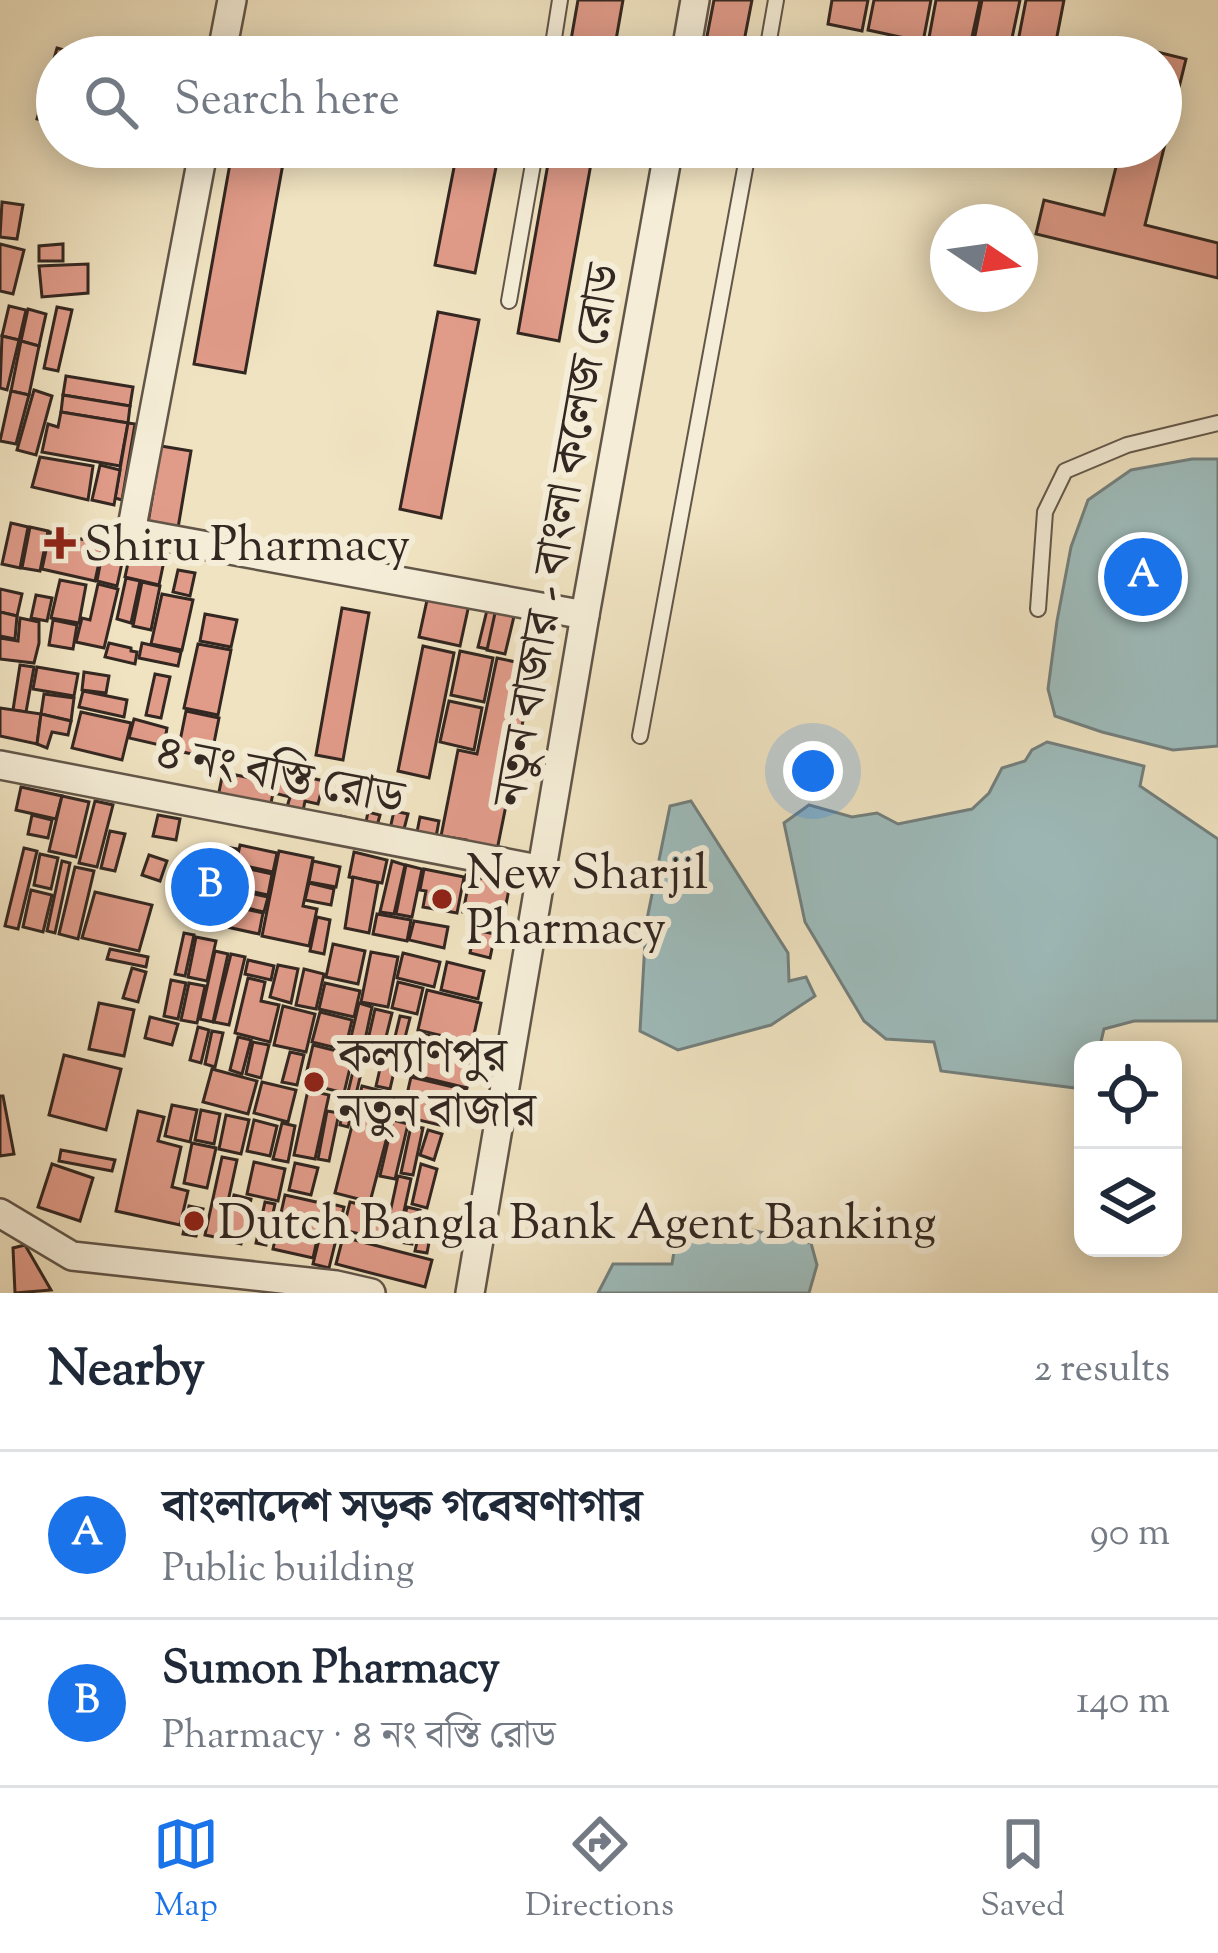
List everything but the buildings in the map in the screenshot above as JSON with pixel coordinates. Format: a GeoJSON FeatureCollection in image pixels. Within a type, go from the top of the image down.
{"type":"FeatureCollection","features":[{"type":"Feature","properties":{"kind":"street"},"geometry":{"type":"LineString","coordinates":[[225,36],[232,0]]}},
{"type":"Feature","properties":{"kind":"street"},"geometry":{"type":"LineString","coordinates":[[689,36],[695,0]]}},
{"type":"Feature","properties":{"kind":"street"},"geometry":{"type":"LineString","coordinates":[[200,168],[131,532],[585,615]]}},
{"type":"Feature","properties":{"kind":"street","name":"নতুন বাজার - বাংলা কলেজ রোড"},"geometry":{"type":"LineString","coordinates":[[470,1293],[665,168]]}},
{"type":"Feature","properties":{"kind":"street","name":"৪ নং বস্তি রোড"},"geometry":{"type":"LineString","coordinates":[[0,765],[543,870]]}},
{"type":"Feature","properties":{"kind":"street"},"geometry":{"type":"LineString","coordinates":[[0,1213],[72,1256],[336,1285],[371,1293]]}},
{"type":"Feature","properties":{"kind":"lane"},"geometry":{"type":"LineString","coordinates":[[554,36],[560,0]]}},
{"type":"Feature","properties":{"kind":"lane"},"geometry":{"type":"LineString","coordinates":[[770,36],[776,0]]}},
{"type":"Feature","properties":{"kind":"lane"},"geometry":{"type":"LineString","coordinates":[[509,301],[532,168]]}},
{"type":"Feature","properties":{"kind":"lane"},"geometry":{"type":"LineString","coordinates":[[640,736],[745,168]]}},
{"type":"Feature","properties":{"kind":"lane"},"geometry":{"type":"LineString","coordinates":[[1038,609],[1045,512],[1065,471],[1126,446],[1218,423]]}},
{"type":"Feature","properties":{"kind":"water"},"geometry":{"type":"Polygon","coordinates":[[[1218,459],[1218,746],[1173,750],[1055,716],[1048,689],[1071,547],[1088,500],[1131,470],[1218,459]]]}},
{"type":"Feature","properties":{"kind":"water"},"geometry":{"type":"Polygon","coordinates":[[[1047,742],[1144,766],[1140,786],[1218,839],[1218,1021],[1134,1021],[1104,1029],[1101,1041],[1074,1041],[1074,1088],[941,1071],[934,1042],[886,1039],[864,1021],[805,922],[784,823],[809,805],[852,817],[877,813],[898,824],[972,809],[989,793],[1002,768],[1025,761],[1032,750],[1047,742]]]}},
{"type":"Feature","properties":{"kind":"water"},"geometry":{"type":"Polygon","coordinates":[[[691,801],[788,953],[789,981],[806,977],[815,996],[771,1025],[678,1050],[640,1031],[646,924],[670,806],[691,801]]]}},
{"type":"Feature","properties":{"kind":"water"},"geometry":{"type":"Polygon","coordinates":[[[724,1224],[811,1243],[817,1265],[809,1293],[598,1293],[613,1264],[672,1264],[678,1227],[722,1232],[724,1224]]]}},
{"type":"Feature","properties":{"kind":"place","name":"Shiru Pharmacy"},"geometry":{"type":"Point","coordinates":[60,543]}},
{"type":"Feature","properties":{"kind":"place","name":"বাংলাদেশ সড়ক গবেষণাগার"},"geometry":{"type":"Point","coordinates":[1143,577]}},
{"type":"Feature","properties":{"kind":"place","name":"Sumon Pharmacy"},"geometry":{"type":"Point","coordinates":[210,887]}},
{"type":"Feature","properties":{"kind":"place","name":"New Sharjil Pharmacy"},"geometry":{"type":"Point","coordinates":[442,899]}},
{"type":"Feature","properties":{"kind":"place","name":"কল্যাণপুর নতুন বাজার"},"geometry":{"type":"Point","coordinates":[314,1082]}},
{"type":"Feature","properties":{"kind":"place","name":"Dutch Bangla Bank Agent Banking"},"geometry":{"type":"Point","coordinates":[194,1221]}}]}
